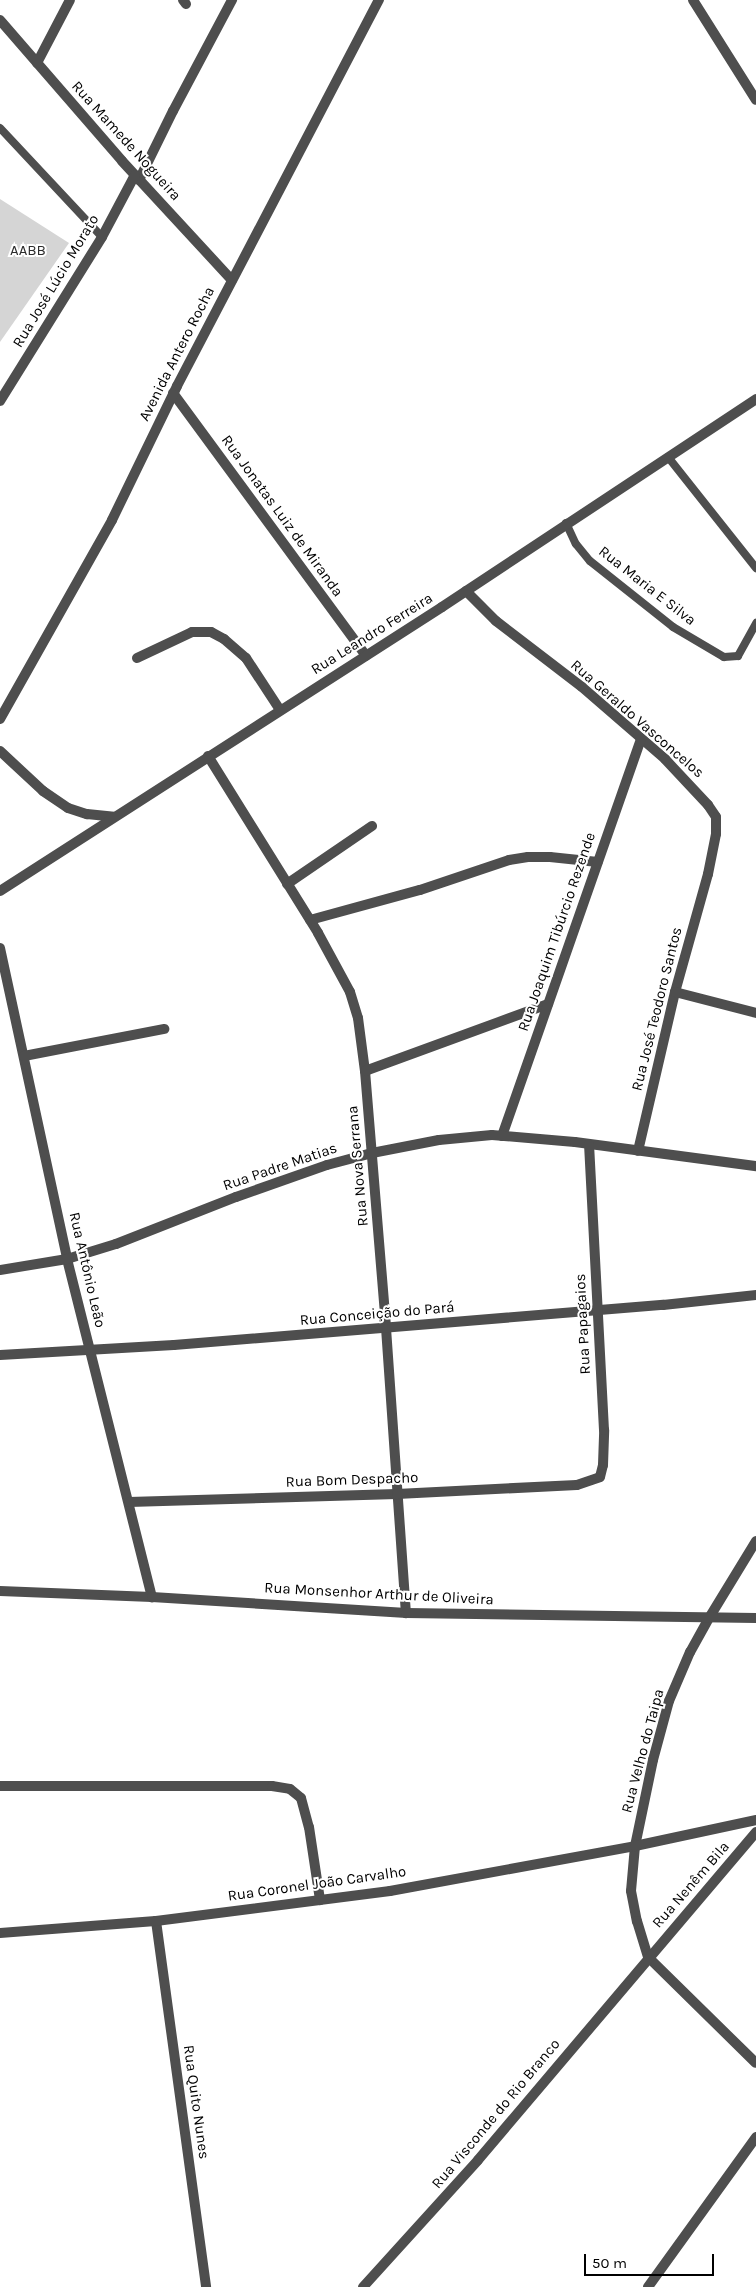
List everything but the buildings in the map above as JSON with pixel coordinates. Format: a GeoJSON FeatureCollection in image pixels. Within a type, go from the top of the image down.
{"type":"FeatureCollection","features":[{"type":"Feature","properties":{"kind":"street"},"geometry":{"type":"LineString","coordinates":[[37,63],[70,0]]}},
{"type":"Feature","properties":{"kind":"street","name":"Rua José Lúcio Morato"},"geometry":{"type":"LineString","coordinates":[[0,401],[137,177],[232,0]]}},
{"type":"Feature","properties":{"kind":"street","name":"Avenida Antero Rocha"},"geometry":{"type":"LineString","coordinates":[[0,720],[112,520],[173,393],[380,0]]}},
{"type":"Feature","properties":{"kind":"street"},"geometry":{"type":"LineString","coordinates":[[693,0],[756,100]]}},
{"type":"Feature","properties":{"kind":"street","name":"Rua Mamede Nogueira"},"geometry":{"type":"LineString","coordinates":[[0,20],[137,177],[232,280]]}},
{"type":"Feature","properties":{"kind":"street","name":"Rua Jonatas Luiz de Miranda"},"geometry":{"type":"LineString","coordinates":[[173,393],[366,656]]}},
{"type":"Feature","properties":{"kind":"street","name":"Rua Leandro Ferreira"},"geometry":{"type":"LineString","coordinates":[[0,891],[466,591],[756,398]]}},
{"type":"Feature","properties":{"kind":"street","name":"Rua Geraldo Vasconcelos"},"geometry":{"type":"LineString","coordinates":[[466,591],[496,621],[582,687],[641,739],[691,786],[708,805],[716,817],[716,834],[708,874]]}},
{"type":"Feature","properties":{"kind":"street"},"geometry":{"type":"LineString","coordinates":[[137,658],[192,632],[211,632],[224,639],[246,658],[280,710]]}},
{"type":"Feature","properties":{"kind":"street","name":"Rua Joaquim Tibúrcio Rezende"},"geometry":{"type":"LineString","coordinates":[[502,1136],[641,739]]}},
{"type":"Feature","properties":{"kind":"street"},"geometry":{"type":"LineString","coordinates":[[0,751],[43,791],[68,808],[87,814],[114,817]]}},
{"type":"Feature","properties":{"kind":"street","name":"Rua Nova Serrana"},"geometry":{"type":"LineString","coordinates":[[208,756],[310,920],[350,992],[358,1018],[372,1153],[406,1613]]}},
{"type":"Feature","properties":{"kind":"street"},"geometry":{"type":"LineString","coordinates":[[287,884],[372,826]]}},
{"type":"Feature","properties":{"kind":"street"},"geometry":{"type":"LineString","coordinates":[[310,920],[420,890],[509,860],[528,857],[550,857],[598,862]]}},
{"type":"Feature","properties":{"kind":"street","name":"Rua José Teodoro Santos"},"geometry":{"type":"LineString","coordinates":[[638,1151],[675,992],[708,874]]}},
{"type":"Feature","properties":{"kind":"street","name":"Rua Antônio Leão"},"geometry":{"type":"LineString","coordinates":[[0,948],[67,1259],[152,1597]]}},
{"type":"Feature","properties":{"kind":"street"},"geometry":{"type":"LineString","coordinates":[[675,992],[756,1013]]}},
{"type":"Feature","properties":{"kind":"street"},"geometry":{"type":"LineString","coordinates":[[365,1071],[548,1004]]}},
{"type":"Feature","properties":{"kind":"street"},"geometry":{"type":"LineString","coordinates":[[24,1056],[164,1029]]}},
{"type":"Feature","properties":{"kind":"street","name":"Rua Padre Matias"},"geometry":{"type":"LineString","coordinates":[[0,1270],[67,1259],[116,1244],[236,1197],[327,1165],[372,1153],[439,1140],[502,1136],[589,1144],[756,1166]]}},
{"type":"Feature","properties":{"kind":"street","name":"Rua Papagaios"},"geometry":{"type":"LineString","coordinates":[[576,1485],[600,1477],[604,1465],[604,1430],[589,1144]]}},
{"type":"Feature","properties":{"kind":"street","name":"Rua Conceição do Pará"},"geometry":{"type":"LineString","coordinates":[[0,1354],[90,1350],[386,1328],[598,1311],[756,1295]]}},
{"type":"Feature","properties":{"kind":"street","name":"Rua Bom Despacho"},"geometry":{"type":"LineString","coordinates":[[129,1502],[397,1494],[576,1485]]}},
{"type":"Feature","properties":{"kind":"street","name":"Rua Velho do Taipa"},"geometry":{"type":"LineString","coordinates":[[648,1957],[637,1921],[631,1891],[634,1846],[653,1760],[669,1701],[690,1652],[708,1618],[756,1542]]}},
{"type":"Feature","properties":{"kind":"street","name":"Rua Monsenhor Arthur de Oliveira"},"geometry":{"type":"LineString","coordinates":[[0,1591],[152,1597],[406,1613],[756,1618]]}},
{"type":"Feature","properties":{"kind":"street"},"geometry":{"type":"LineString","coordinates":[[0,1786],[272,1786],[290,1789],[301,1798],[309,1827],[320,1900]]}},
{"type":"Feature","properties":{"kind":"street","name":"Rua Coronel João Carvalho"},"geometry":{"type":"LineString","coordinates":[[0,1933],[156,1920],[390,1891],[634,1846],[756,1820]]}},
{"type":"Feature","properties":{"kind":"street","name":"Rua Nenêm Bila"},"geometry":{"type":"LineString","coordinates":[[648,1957],[756,1832]]}},
{"type":"Feature","properties":{"kind":"street","name":"Rua Quito Nunes"},"geometry":{"type":"LineString","coordinates":[[156,1920],[206,2287]]}},
{"type":"Feature","properties":{"kind":"street"},"geometry":{"type":"LineString","coordinates":[[648,1957],[756,2063]]}},
{"type":"Feature","properties":{"kind":"street","name":"Rua Visconde do Rio Branco"},"geometry":{"type":"LineString","coordinates":[[364,2287],[478,2160],[648,1957]]}},
{"type":"Feature","properties":{"kind":"street"},"geometry":{"type":"LineString","coordinates":[[648,2287],[756,2137]]}},
{"type":"Feature","properties":{"kind":"lane"},"geometry":{"type":"LineString","coordinates":[[0,128],[102,237]]}},
{"type":"Feature","properties":{"kind":"lane"},"geometry":{"type":"LineString","coordinates":[[668,457],[756,568]]}},
{"type":"Feature","properties":{"kind":"lane","name":"Rua Maria E Silva"},"geometry":{"type":"LineString","coordinates":[[566,523],[576,544],[590,561],[672,627],[724,657],[738,656],[756,623]]}},
{"type":"Feature","properties":{"kind":"green space","name":"AABB"},"geometry":{"type":"Polygon","coordinates":[[[0,199],[69,243],[0,342],[0,199]]]}}]}
